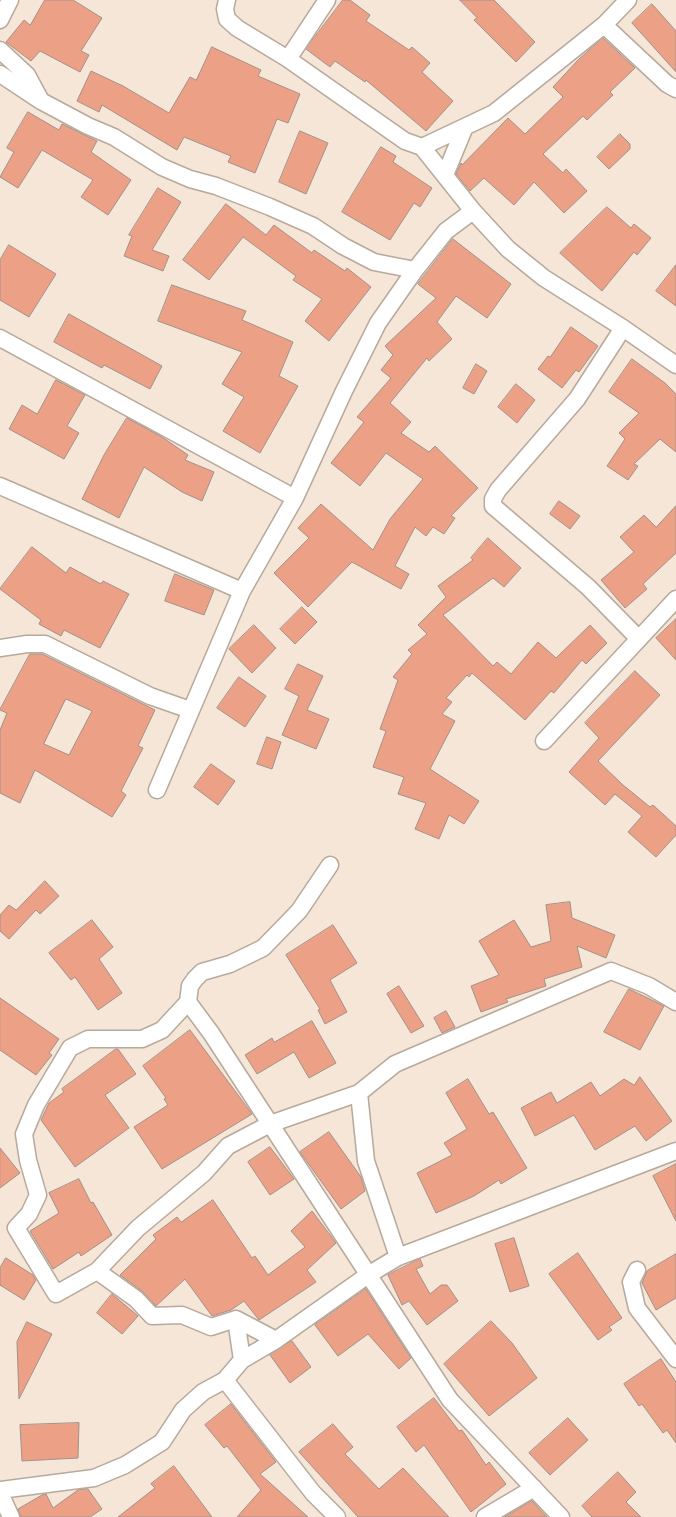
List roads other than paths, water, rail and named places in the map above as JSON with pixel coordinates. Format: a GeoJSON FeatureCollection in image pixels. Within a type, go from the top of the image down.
{"type":"FeatureCollection","features":[{"type":"Feature","properties":{"kind":"street"},"geometry":{"type":"LineString","coordinates":[[0,20],[10,0]]}},
{"type":"Feature","properties":{"kind":"street"},"geometry":{"type":"LineString","coordinates":[[227,0],[225,9],[227,19],[237,28],[288,59],[405,141],[422,147],[473,211],[508,249],[544,278],[623,328],[676,365]]}},
{"type":"Feature","properties":{"kind":"street"},"geometry":{"type":"LineString","coordinates":[[288,59],[296,43],[327,0]]}},
{"type":"Feature","properties":{"kind":"street"},"geometry":{"type":"LineString","coordinates":[[422,147],[464,129],[494,113],[604,25],[628,0]]}},
{"type":"Feature","properties":{"kind":"street"},"geometry":{"type":"LineString","coordinates":[[604,25],[667,84],[676,89]]}},
{"type":"Feature","properties":{"kind":"street"},"geometry":{"type":"LineString","coordinates":[[0,50],[27,75],[41,101]]}},
{"type":"Feature","properties":{"kind":"street"},"geometry":{"type":"LineString","coordinates":[[0,74],[41,101],[88,126],[114,137],[162,167],[190,180],[216,186],[288,214],[313,226],[343,246],[374,262],[415,270]]}},
{"type":"Feature","properties":{"kind":"street"},"geometry":{"type":"LineString","coordinates":[[445,175],[464,129]]}},
{"type":"Feature","properties":{"kind":"street"},"geometry":{"type":"LineString","coordinates":[[157,790],[242,591],[295,498],[344,391],[378,323],[415,270],[446,231],[473,211]]}},
{"type":"Feature","properties":{"kind":"street"},"geometry":{"type":"LineString","coordinates":[[623,328],[577,399],[498,490],[493,499],[493,506],[588,587],[638,638]]}},
{"type":"Feature","properties":{"kind":"street"},"geometry":{"type":"LineString","coordinates":[[0,338],[295,498]]}},
{"type":"Feature","properties":{"kind":"street"},"geometry":{"type":"LineString","coordinates":[[0,486],[242,591]]}},
{"type":"Feature","properties":{"kind":"street"},"geometry":{"type":"LineString","coordinates":[[544,741],[676,599]]}},
{"type":"Feature","properties":{"kind":"street"},"geometry":{"type":"LineString","coordinates":[[0,648],[27,644],[45,644],[150,696],[190,710]]}},
{"type":"Feature","properties":{"kind":"street"},"geometry":{"type":"LineString","coordinates":[[330,865],[299,911],[263,948],[230,964],[202,972],[190,986],[188,1002],[162,1030],[142,1039],[88,1040],[70,1048],[36,1105],[24,1134],[28,1160],[38,1195],[29,1214],[16,1228],[56,1294],[97,1271],[138,1228],[204,1173],[228,1146],[270,1124],[359,1093],[395,1064],[611,971],[649,986],[676,1002]]}},
{"type":"Feature","properties":{"kind":"street"},"geometry":{"type":"LineString","coordinates":[[188,1002],[211,1033],[450,1400],[560,1517]]}},
{"type":"Feature","properties":{"kind":"street"},"geometry":{"type":"LineString","coordinates":[[359,1093],[366,1161],[398,1257]]}},
{"type":"Feature","properties":{"kind":"street"},"geometry":{"type":"LineString","coordinates":[[11,1517],[0,1491],[94,1478],[124,1465],[162,1442],[190,1403],[203,1392],[224,1380],[242,1360],[276,1340],[368,1275],[398,1257],[676,1151]]}},
{"type":"Feature","properties":{"kind":"street"},"geometry":{"type":"LineString","coordinates":[[637,1270],[631,1282],[637,1308],[676,1359]]}},
{"type":"Feature","properties":{"kind":"street"},"geometry":{"type":"LineString","coordinates":[[97,1271],[136,1299],[152,1316],[182,1315],[211,1327],[236,1319],[276,1340]]}},
{"type":"Feature","properties":{"kind":"street"},"geometry":{"type":"LineString","coordinates":[[236,1319],[242,1360]]}},
{"type":"Feature","properties":{"kind":"street"},"geometry":{"type":"LineString","coordinates":[[224,1380],[313,1493],[337,1517]]}},
{"type":"Feature","properties":{"kind":"street"},"geometry":{"type":"LineString","coordinates":[[485,1517],[534,1488]]}}]}
